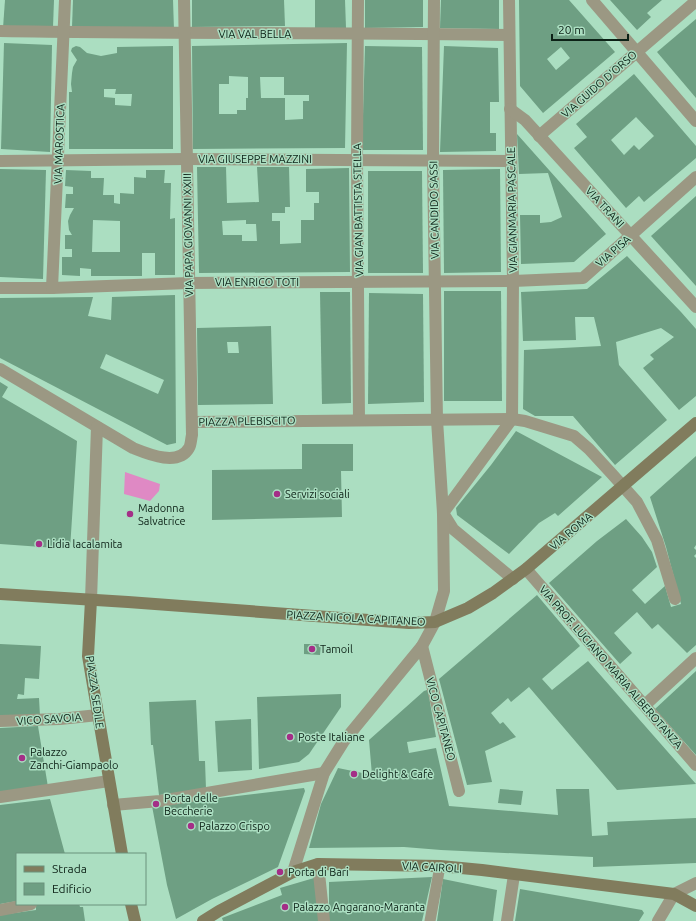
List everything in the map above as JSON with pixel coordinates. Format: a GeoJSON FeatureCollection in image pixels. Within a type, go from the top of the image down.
{"type":"FeatureCollection","features":[{"type":"Feature","properties":{"kind":"street","name":"VIA MAROSTICA"},"geometry":{"type":"LineString","coordinates":[[52,288],[65,0]]}},
{"type":"Feature","properties":{"kind":"street","name":"VIA PAPA GIOVANNI XXIII"},"geometry":{"type":"LineString","coordinates":[[184,0],[188,283],[192,422]]}},
{"type":"Feature","properties":{"kind":"street","name":"VIA GIAN BATTISTA STELLA"},"geometry":{"type":"LineString","coordinates":[[358,0],[357,160],[359,420]]}},
{"type":"Feature","properties":{"kind":"street","name":"VIA CANDIDO SASSI"},"geometry":{"type":"LineString","coordinates":[[434,0],[433,160],[437,420]]}},
{"type":"Feature","properties":{"kind":"street","name":"VIA GIANMARIA PASCALE"},"geometry":{"type":"LineString","coordinates":[[509,0],[513,281],[512,419]]}},
{"type":"Feature","properties":{"kind":"street"},"geometry":{"type":"LineString","coordinates":[[592,0],[696,121]]}},
{"type":"Feature","properties":{"kind":"street","name":"VIA GUIDO D'ORSO"},"geometry":{"type":"LineString","coordinates":[[539,136],[696,1]]}},
{"type":"Feature","properties":{"kind":"street","name":"VIA VAL BELLA"},"geometry":{"type":"LineString","coordinates":[[0,31],[185,34],[509,35]]}},
{"type":"Feature","properties":{"kind":"street","name":"VIA TRANI"},"geometry":{"type":"LineString","coordinates":[[510,109],[525,120],[696,307]]}},
{"type":"Feature","properties":{"kind":"street","name":"VIA GIUSEPPE MAZZINI"},"geometry":{"type":"LineString","coordinates":[[0,161],[187,159],[511,161]]}},
{"type":"Feature","properties":{"kind":"street","name":"VIA PISA"},"geometry":{"type":"LineString","coordinates":[[513,281],[582,278],[696,177]]}},
{"type":"Feature","properties":{"kind":"street","name":"VIA ENRICO TOTI"},"geometry":{"type":"LineString","coordinates":[[0,288],[52,288],[188,283],[513,281]]}},
{"type":"Feature","properties":{"kind":"street","name":"PIAZZA PLEBISCITO"},"geometry":{"type":"LineString","coordinates":[[0,369],[133,448],[148,454],[165,458],[176,457],[183,454],[190,447],[192,422],[512,419],[525,421],[574,436],[589,449],[641,507],[657,540],[675,599]]}},
{"type":"Feature","properties":{"kind":"street"},"geometry":{"type":"LineString","coordinates":[[442,513],[512,419]]}},
{"type":"Feature","properties":{"kind":"street"},"geometry":{"type":"LineString","coordinates":[[435,622],[444,591],[437,420]]}},
{"type":"Feature","properties":{"kind":"street"},"geometry":{"type":"LineString","coordinates":[[91,600],[97,427]]}},
{"type":"Feature","properties":{"kind":"street","name":"VIA ROMA"},"geometry":{"type":"LineString","coordinates":[[435,622],[468,608],[493,594],[513,579],[695,427]]}},
{"type":"Feature","properties":{"kind":"street"},"geometry":{"type":"LineString","coordinates":[[442,513],[453,529],[513,579]]}},
{"type":"Feature","properties":{"kind":"street","name":"VIA PROF. LUCIANO MARIA ALBEROTANZA"},"geometry":{"type":"LineString","coordinates":[[526,569],[696,765]]}},
{"type":"Feature","properties":{"kind":"street","name":"PIAZZA NICOLA CAPITANEO"},"geometry":{"type":"LineString","coordinates":[[0,594],[410,623],[435,622]]}},
{"type":"Feature","properties":{"kind":"street","name":"PIAZZA SEDILE"},"geometry":{"type":"LineString","coordinates":[[91,600],[88,656],[122,853]]}},
{"type":"Feature","properties":{"kind":"street","name":"PIAZZA NICOLA CAPITANEO"},"geometry":{"type":"LineString","coordinates":[[293,872],[324,773],[344,741],[422,646],[435,622]]}},
{"type":"Feature","properties":{"kind":"street","name":"VICO CAPITANEO"},"geometry":{"type":"LineString","coordinates":[[422,646],[459,791]]}},
{"type":"Feature","properties":{"kind":"street"},"geometry":{"type":"LineString","coordinates":[[645,705],[696,658]]}},
{"type":"Feature","properties":{"kind":"street","name":"VICO SAVOIA"},"geometry":{"type":"LineString","coordinates":[[0,721],[60,719],[98,715]]}},
{"type":"Feature","properties":{"kind":"street"},"geometry":{"type":"LineString","coordinates":[[113,805],[160,801],[324,773]]}},
{"type":"Feature","properties":{"kind":"street"},"geometry":{"type":"LineString","coordinates":[[0,797],[109,781]]}},
{"type":"Feature","properties":{"kind":"street"},"geometry":{"type":"LineString","coordinates":[[318,864],[324,921]]}},
{"type":"Feature","properties":{"kind":"street","name":"VIA CAIROLI"},"geometry":{"type":"LineString","coordinates":[[202,921],[293,872],[318,864],[440,866],[674,894]]}},
{"type":"Feature","properties":{"kind":"street"},"geometry":{"type":"LineString","coordinates":[[506,921],[514,875]]}},
{"type":"Feature","properties":{"kind":"street"},"geometry":{"type":"LineString","coordinates":[[658,921],[674,894],[696,883]]}},
{"type":"Feature","properties":{"kind":"street"},"geometry":{"type":"LineString","coordinates":[[674,894],[696,906]]}},
{"type":"Feature","properties":{"kind":"street"},"geometry":{"type":"LineString","coordinates":[[0,910],[26,905]]}},
{"type":"Feature","properties":{"kind":"street"},"geometry":{"type":"LineString","coordinates":[[131,905],[135,921]]}},
{"type":"Feature","properties":{"kind":"lane"},"geometry":{"type":"LineString","coordinates":[[430,921],[440,866]]}},
{"type":"Feature","properties":{"kind":"shaded area"},"geometry":{"type":"Polygon","coordinates":[[[125,472],[160,484],[159,491],[150,501],[124,494],[125,472]]]}},
{"type":"Feature","properties":{"kind":"building"},"geometry":{"type":"Polygon","coordinates":[[[5,0],[54,0],[53,27],[3,28],[5,0]]]}},
{"type":"Feature","properties":{"kind":"building"},"geometry":{"type":"Polygon","coordinates":[[[73,0],[173,0],[174,30],[72,27],[73,0]]]}},
{"type":"Feature","properties":{"kind":"building"},"geometry":{"type":"Polygon","coordinates":[[[192,0],[284,0],[285,26],[192,27],[192,0]]]}},
{"type":"Feature","properties":{"kind":"building"},"geometry":{"type":"Polygon","coordinates":[[[315,0],[345,0],[346,28],[315,28],[315,0]]]}},
{"type":"Feature","properties":{"kind":"building"},"geometry":{"type":"Polygon","coordinates":[[[365,0],[423,0],[423,27],[365,28],[365,0]]]}},
{"type":"Feature","properties":{"kind":"building"},"geometry":{"type":"Polygon","coordinates":[[[441,0],[499,0],[499,29],[440,28],[441,0]]]}},
{"type":"Feature","properties":{"kind":"building"},"geometry":{"type":"Polygon","coordinates":[[[519,0],[569,0],[615,52],[543,113],[520,86],[519,0]],[[561,47],[547,59],[556,70],[570,58],[561,47]]]}},
{"type":"Feature","properties":{"kind":"building"},"geometry":{"type":"Polygon","coordinates":[[[610,0],[662,0],[647,13],[651,17],[637,30],[610,0]]]}},
{"type":"Feature","properties":{"kind":"building"},"geometry":{"type":"Polygon","coordinates":[[[696,19],[696,98],[657,52],[696,19]]]}},
{"type":"Feature","properties":{"kind":"building"},"geometry":{"type":"Polygon","coordinates":[[[4,43],[52,45],[50,152],[1,149],[4,43]]]}},
{"type":"Feature","properties":{"kind":"building"},"geometry":{"type":"Polygon","coordinates":[[[347,43],[345,148],[193,149],[192,46],[347,43]],[[229,76],[229,84],[219,84],[219,114],[237,114],[237,110],[246,110],[246,98],[248,98],[248,77],[229,76]],[[260,77],[261,98],[285,98],[285,120],[303,119],[303,101],[309,101],[309,95],[284,95],[284,77],[260,77]]]}},
{"type":"Feature","properties":{"kind":"building"},"geometry":{"type":"Polygon","coordinates":[[[76,46],[80,47],[87,53],[101,56],[117,53],[117,47],[173,46],[173,149],[69,149],[69,92],[72,92],[72,73],[73,67],[77,60],[71,51],[72,48],[76,46]],[[104,89],[104,97],[115,98],[115,105],[131,106],[132,94],[115,94],[116,89],[104,89]]]}},
{"type":"Feature","properties":{"kind":"building"},"geometry":{"type":"Polygon","coordinates":[[[365,46],[422,47],[423,150],[362,150],[365,46]]]}},
{"type":"Feature","properties":{"kind":"building"},"geometry":{"type":"Polygon","coordinates":[[[444,46],[498,48],[499,102],[490,102],[490,133],[496,133],[496,151],[440,152],[444,46]]]}},
{"type":"Feature","properties":{"kind":"building"},"geometry":{"type":"Polygon","coordinates":[[[634,74],[696,146],[696,158],[644,202],[639,196],[626,208],[574,148],[587,137],[576,124],[634,74]],[[636,117],[611,140],[624,155],[634,145],[639,150],[654,136],[636,117]]]}},
{"type":"Feature","properties":{"kind":"building"},"geometry":{"type":"Polygon","coordinates":[[[517,134],[606,234],[574,262],[521,264],[520,215],[540,215],[540,223],[551,222],[562,217],[548,173],[519,174],[517,134]]]}},
{"type":"Feature","properties":{"kind":"building"},"geometry":{"type":"Polygon","coordinates":[[[197,167],[226,167],[227,203],[259,202],[257,167],[289,167],[290,207],[285,207],[285,213],[272,213],[272,221],[280,221],[280,244],[301,243],[301,220],[314,220],[314,203],[319,203],[319,192],[306,192],[306,169],[349,168],[350,272],[199,273],[197,167]],[[246,220],[222,221],[223,235],[242,235],[242,241],[257,241],[256,224],[246,224],[246,220]]]}},
{"type":"Feature","properties":{"kind":"building"},"geometry":{"type":"Polygon","coordinates":[[[0,169],[46,170],[43,279],[0,277],[0,169]]]}},
{"type":"Feature","properties":{"kind":"building"},"geometry":{"type":"Polygon","coordinates":[[[500,169],[501,272],[444,273],[443,170],[500,169]]]}},
{"type":"Feature","properties":{"kind":"building"},"geometry":{"type":"Polygon","coordinates":[[[66,170],[91,171],[91,178],[104,178],[103,195],[114,195],[114,203],[120,204],[120,193],[134,194],[134,177],[146,178],[146,170],[165,170],[164,183],[171,183],[170,219],[175,218],[175,275],[155,275],[155,253],[142,253],[142,276],[91,276],[91,269],[80,268],[80,276],[62,275],[62,257],[72,257],[72,249],[65,249],[65,235],[72,235],[69,230],[68,221],[74,208],[65,208],[66,194],[73,194],[73,187],[65,186],[66,170]],[[93,220],[92,252],[120,252],[120,221],[93,220]]]}},
{"type":"Feature","properties":{"kind":"building"},"geometry":{"type":"Polygon","coordinates":[[[368,171],[422,171],[423,273],[368,273],[368,171]]]}},
{"type":"Feature","properties":{"kind":"building"},"geometry":{"type":"Polygon","coordinates":[[[696,196],[696,286],[651,236],[696,196]]]}},
{"type":"Feature","properties":{"kind":"building"},"geometry":{"type":"Polygon","coordinates":[[[627,256],[696,329],[696,396],[679,410],[643,368],[654,359],[650,355],[674,337],[661,328],[616,342],[619,365],[667,420],[615,465],[573,416],[535,416],[523,409],[524,350],[601,346],[594,317],[575,317],[576,340],[523,341],[521,292],[587,289],[627,256]]]}},
{"type":"Feature","properties":{"kind":"building"},"geometry":{"type":"Polygon","coordinates":[[[444,291],[501,291],[502,401],[444,401],[444,291]]]}},
{"type":"Feature","properties":{"kind":"building"},"geometry":{"type":"Polygon","coordinates":[[[320,292],[350,292],[351,403],[322,404],[320,292]]]}},
{"type":"Feature","properties":{"kind":"building"},"geometry":{"type":"Polygon","coordinates":[[[369,293],[423,294],[424,402],[368,404],[369,293]]]}},
{"type":"Feature","properties":{"kind":"building"},"geometry":{"type":"Polygon","coordinates":[[[175,295],[176,443],[167,445],[0,358],[0,298],[93,297],[88,316],[111,320],[112,297],[175,295]],[[106,354],[100,368],[158,394],[164,380],[106,354]]]}},
{"type":"Feature","properties":{"kind":"building"},"geometry":{"type":"Polygon","coordinates":[[[271,326],[273,404],[198,405],[197,328],[271,326]],[[227,342],[228,353],[239,353],[238,342],[227,342]]]}},
{"type":"Feature","properties":{"kind":"building"},"geometry":{"type":"Polygon","coordinates":[[[0,382],[8,387],[2,397],[77,441],[70,549],[0,544],[0,382]]]}},
{"type":"Feature","properties":{"kind":"building"},"geometry":{"type":"Polygon","coordinates":[[[516,431],[602,477],[558,516],[555,513],[539,523],[509,554],[457,515],[456,508],[516,431]]]}},
{"type":"Feature","properties":{"kind":"building","name":"Servizi sociali"},"geometry":{"type":"Polygon","coordinates":[[[302,444],[353,444],[353,471],[341,471],[342,517],[212,520],[212,470],[302,469],[302,444]]]}},
{"type":"Feature","properties":{"kind":"building"},"geometry":{"type":"Polygon","coordinates":[[[696,456],[696,545],[694,548],[696,550],[696,554],[694,556],[696,558],[696,645],[687,653],[658,624],[652,629],[637,612],[614,633],[632,653],[620,664],[549,583],[597,541],[626,519],[642,537],[652,552],[657,567],[632,590],[645,604],[665,586],[671,607],[681,604],[666,547],[650,497],[696,456]]]}},
{"type":"Feature","properties":{"kind":"building"},"geometry":{"type":"Polygon","coordinates":[[[537,595],[580,646],[542,679],[552,690],[588,661],[696,784],[617,790],[529,687],[511,702],[508,698],[491,713],[500,724],[503,722],[516,737],[485,751],[492,782],[467,785],[439,679],[537,595]]]}},
{"type":"Feature","properties":{"kind":"building"},"geometry":{"type":"Polygon","coordinates":[[[0,644],[41,646],[39,679],[25,678],[24,695],[18,694],[17,699],[39,698],[40,716],[0,717],[0,644]]]}},
{"type":"Feature","properties":{"kind":"building","name":"Tamoil"},"geometry":{"type":"Polygon","coordinates":[[[304,644],[321,644],[320,655],[304,654],[304,644]]]}},
{"type":"Feature","properties":{"kind":"building"},"geometry":{"type":"Polygon","coordinates":[[[696,671],[696,755],[655,709],[696,671]]]}},
{"type":"Feature","properties":{"kind":"building"},"geometry":{"type":"Polygon","coordinates":[[[427,690],[436,737],[407,742],[409,753],[436,748],[449,806],[558,815],[556,789],[589,789],[592,836],[608,835],[607,822],[696,818],[696,863],[593,867],[593,857],[404,847],[309,848],[321,804],[338,768],[372,775],[369,740],[424,691],[427,690]]]}},
{"type":"Feature","properties":{"kind":"building","name":"Poste Italiane"},"geometry":{"type":"Polygon","coordinates":[[[341,694],[341,707],[309,754],[299,762],[259,769],[257,697],[341,694]]]}},
{"type":"Feature","properties":{"kind":"building"},"geometry":{"type":"Polygon","coordinates":[[[196,700],[199,761],[205,761],[206,789],[159,795],[153,745],[151,745],[149,702],[196,700]]]}},
{"type":"Feature","properties":{"kind":"building"},"geometry":{"type":"Polygon","coordinates":[[[251,719],[252,770],[218,772],[215,721],[251,719]]]}},
{"type":"Feature","properties":{"kind":"building","name":"Palazzo Zanchi-Giampaolo"},"geometry":{"type":"Polygon","coordinates":[[[38,726],[48,787],[0,792],[0,728],[38,726]]]}},
{"type":"Feature","properties":{"kind":"building"},"geometry":{"type":"Polygon","coordinates":[[[304,788],[305,791],[278,867],[212,899],[176,919],[167,885],[152,806],[304,788]]]}},
{"type":"Feature","properties":{"kind":"building"},"geometry":{"type":"Polygon","coordinates":[[[500,789],[523,791],[521,805],[498,803],[500,789]]]}},
{"type":"Feature","properties":{"kind":"building"},"geometry":{"type":"Polygon","coordinates":[[[50,799],[65,853],[16,853],[16,901],[0,904],[0,805],[50,799]]]}},
{"type":"Feature","properties":{"kind":"building"},"geometry":{"type":"Polygon","coordinates":[[[432,877],[422,921],[327,921],[325,908],[329,908],[329,882],[432,877]]]}},
{"type":"Feature","properties":{"kind":"building","name":"Palazzo Angarano-Maranta"},"geometry":{"type":"Polygon","coordinates":[[[314,878],[321,921],[223,921],[222,918],[282,895],[280,888],[314,878]]]}},
{"type":"Feature","properties":{"kind":"building"},"geometry":{"type":"Polygon","coordinates":[[[443,879],[497,890],[493,921],[437,921],[443,879]]]}},
{"type":"Feature","properties":{"kind":"building"},"geometry":{"type":"Polygon","coordinates":[[[520,889],[642,910],[644,913],[639,921],[515,921],[520,889]]]}},
{"type":"Feature","properties":{"kind":"building"},"geometry":{"type":"Polygon","coordinates":[[[36,905],[79,905],[80,907],[83,907],[85,921],[0,921],[0,915],[36,910],[36,905]]]}},
{"type":"Feature","properties":{"kind":"place","name":"Servizi sociali"},"geometry":{"type":"Point","coordinates":[277,494]}},
{"type":"Feature","properties":{"kind":"place","name":"Madonna Salvatrice"},"geometry":{"type":"Point","coordinates":[130,514]}},
{"type":"Feature","properties":{"kind":"place","name":"Lidia lacalamita"},"geometry":{"type":"Point","coordinates":[39,544]}},
{"type":"Feature","properties":{"kind":"place","name":"Tamoil"},"geometry":{"type":"Point","coordinates":[312,649]}},
{"type":"Feature","properties":{"kind":"place","name":"Poste Italiane"},"geometry":{"type":"Point","coordinates":[290,737]}},
{"type":"Feature","properties":{"kind":"place","name":"Palazzo Zanchi-Giampaolo"},"geometry":{"type":"Point","coordinates":[22,758]}},
{"type":"Feature","properties":{"kind":"place","name":"Delight & Cafè"},"geometry":{"type":"Point","coordinates":[354,774]}},
{"type":"Feature","properties":{"kind":"place","name":"Porta delle Beccherie"},"geometry":{"type":"Point","coordinates":[156,804]}},
{"type":"Feature","properties":{"kind":"place","name":"Palazzo Crispo"},"geometry":{"type":"Point","coordinates":[191,826]}},
{"type":"Feature","properties":{"kind":"place","name":"Porta di Bari"},"geometry":{"type":"Point","coordinates":[280,872]}},
{"type":"Feature","properties":{"kind":"place","name":"Palazzo Angarano-Maranta"},"geometry":{"type":"Point","coordinates":[285,907]}}]}
